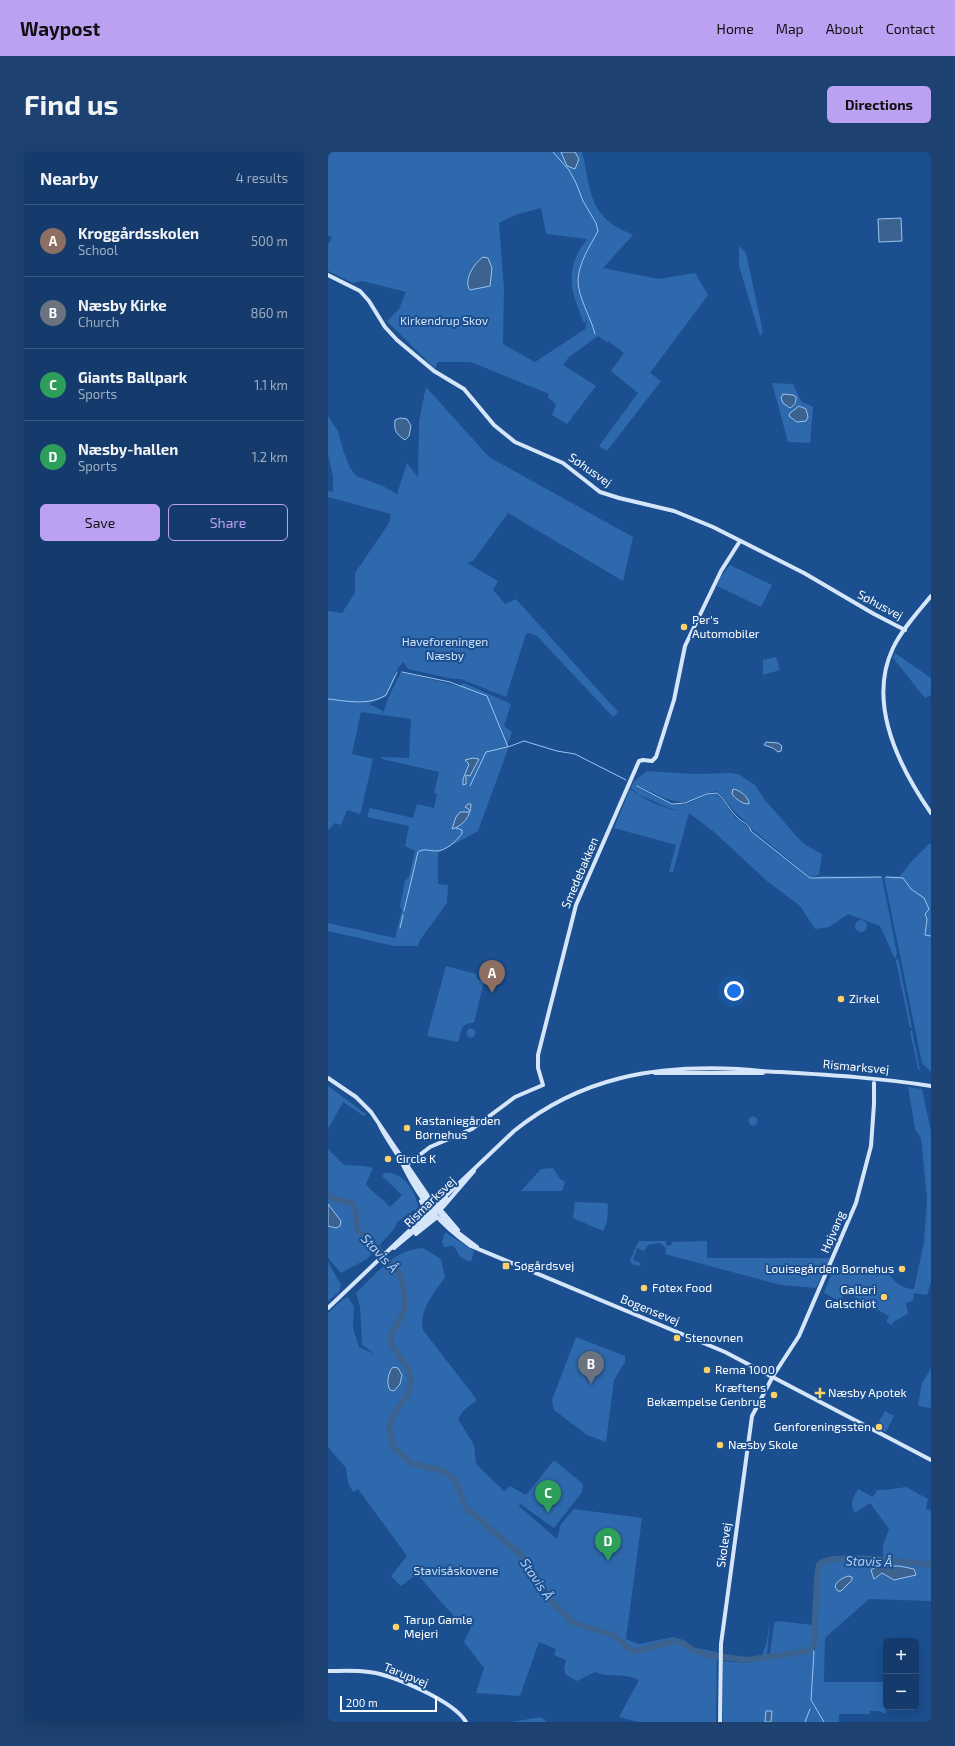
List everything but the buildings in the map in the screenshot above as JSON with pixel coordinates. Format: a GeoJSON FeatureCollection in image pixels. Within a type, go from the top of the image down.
{"type":"FeatureCollection","features":[{"type":"Feature","properties":{"kind":"street","name":"Søhusvej"},"geometry":{"type":"LineString","coordinates":[[328,275],[360,291],[369,301],[385,327],[397,340],[434,371],[464,389],[494,425],[516,442],[563,463],[600,492],[686,515],[804,573],[874,614],[905,630]]}},
{"type":"Feature","properties":{"kind":"street","name":"Smedebakken"},"geometry":{"type":"LineString","coordinates":[[406,1165],[430,1147],[472,1129],[515,1097],[543,1085],[538,1068],[538,1055],[576,905],[639,761],[652,761],[656,757],[674,700],[686,646],[721,571],[740,541]]}},
{"type":"Feature","properties":{"kind":"street"},"geometry":{"type":"LineString","coordinates":[[931,596],[893,648],[884,677],[886,718],[896,750],[917,792],[931,813]]}},
{"type":"Feature","properties":{"kind":"street","name":"Rismarksvej"},"geometry":{"type":"LineString","coordinates":[[434,1211],[470,1172],[530,1118],[568,1096],[613,1079],[663,1070],[725,1069],[864,1077],[931,1086]]}},
{"type":"Feature","properties":{"kind":"street","name":"Bogensevej"},"geometry":{"type":"LineString","coordinates":[[328,1078],[356,1097],[379,1124],[386,1139],[431,1200],[434,1211],[468,1241],[485,1253]]}},
{"type":"Feature","properties":{"kind":"street","name":"Højvang"},"geometry":{"type":"LineString","coordinates":[[773,1376],[799,1336],[856,1203],[870,1146],[874,1104],[874,1083]]}},
{"type":"Feature","properties":{"kind":"street","name":"Rismarksvej"},"geometry":{"type":"LineString","coordinates":[[328,1308],[434,1211],[455,1195],[483,1161]]}},
{"type":"Feature","properties":{"kind":"street"},"geometry":{"type":"LineString","coordinates":[[387,1253],[434,1211],[406,1165]]}},
{"type":"Feature","properties":{"kind":"street","name":"Bogensevej"},"geometry":{"type":"LineString","coordinates":[[406,1165],[407,1174],[434,1211],[454,1234],[471,1246],[725,1352],[931,1460]]}},
{"type":"Feature","properties":{"kind":"street"},"geometry":{"type":"LineString","coordinates":[[431,1200],[437,1200],[470,1172]]}},
{"type":"Feature","properties":{"kind":"street","name":"Skolevej"},"geometry":{"type":"LineString","coordinates":[[720,1722],[721,1650],[751,1421],[755,1407],[773,1376]]}},
{"type":"Feature","properties":{"kind":"street","name":"Tarupvej"},"geometry":{"type":"LineString","coordinates":[[328,1671],[369,1672],[393,1678],[453,1707],[466,1722]]}},
{"type":"Feature","properties":{"kind":"green space","name":"Kirkendrup Skov"},"geometry":{"type":"Polygon","coordinates":[[[328,152],[582,152],[592,197],[596,206],[608,221],[633,235],[603,268],[659,279],[695,273],[708,295],[650,373],[661,381],[607,451],[599,446],[638,393],[611,371],[624,353],[607,340],[609,344],[598,336],[569,357],[563,365],[596,386],[567,424],[552,415],[556,404],[548,398],[549,394],[471,362],[438,362],[435,369],[387,321],[399,309],[406,292],[362,281],[353,283],[328,271],[328,244],[332,238],[328,235],[328,152]],[[541,208],[515,215],[499,223],[504,289],[503,344],[535,362],[585,329],[587,320],[584,323],[575,300],[572,270],[575,260],[587,239],[546,234],[541,208]]]}},
{"type":"Feature","properties":{"kind":"green space"},"geometry":{"type":"Polygon","coordinates":[[[739,246],[746,253],[763,332],[760,336],[739,266],[739,246]]]}},
{"type":"Feature","properties":{"kind":"green space"},"geometry":{"type":"Polygon","coordinates":[[[772,383],[793,384],[801,401],[813,407],[810,443],[788,442],[772,383]]]}},
{"type":"Feature","properties":{"kind":"green space","name":"Haveforeningen Næsby"},"geometry":{"type":"Polygon","coordinates":[[[426,387],[489,457],[633,537],[623,581],[508,513],[473,561],[467,563],[498,581],[493,590],[505,604],[516,599],[618,712],[613,717],[537,636],[529,633],[526,634],[506,697],[461,679],[453,679],[408,669],[403,662],[394,674],[396,677],[386,697],[369,704],[383,711],[383,714],[388,698],[401,672],[459,686],[464,683],[511,704],[504,726],[512,732],[507,746],[509,746],[478,831],[438,853],[438,884],[448,885],[447,903],[420,940],[418,946],[394,946],[328,931],[328,923],[395,938],[402,910],[400,906],[405,881],[409,877],[415,851],[405,846],[409,826],[367,817],[370,808],[413,818],[417,804],[434,808],[437,794],[434,793],[439,772],[382,759],[382,757],[409,758],[411,719],[361,712],[352,754],[373,759],[362,807],[360,814],[347,810],[341,825],[335,823],[328,830],[328,611],[342,613],[355,593],[355,573],[389,523],[391,514],[328,497],[328,491],[333,492],[333,476],[328,455],[328,416],[338,431],[350,468],[356,476],[383,486],[397,494],[407,463],[418,477],[419,421],[426,387]],[[468,761],[469,764],[463,784],[466,775],[478,761],[468,761]],[[471,806],[468,808],[467,813],[462,812],[452,827],[454,829],[466,820],[471,806]]]}},
{"type":"Feature","properties":{"kind":"green space"},"geometry":{"type":"Polygon","coordinates":[[[730,565],[772,585],[761,607],[717,586],[720,578],[730,565]]]}},
{"type":"Feature","properties":{"kind":"green space"},"geometry":{"type":"Polygon","coordinates":[[[895,653],[931,678],[931,695],[925,698],[893,658],[895,653]]]}},
{"type":"Feature","properties":{"kind":"green space"},"geometry":{"type":"Polygon","coordinates":[[[776,657],[780,670],[763,675],[763,660],[776,657]]]}},
{"type":"Feature","properties":{"kind":"green space"},"geometry":{"type":"Polygon","coordinates":[[[647,771],[694,774],[732,773],[740,775],[756,786],[764,799],[798,838],[807,846],[822,854],[819,875],[810,877],[752,829],[749,824],[738,815],[725,799],[716,791],[691,800],[677,802],[666,799],[639,786],[637,787],[672,804],[679,803],[683,805],[708,795],[716,794],[722,799],[737,819],[811,879],[821,876],[882,877],[897,954],[895,959],[880,926],[848,914],[829,927],[815,929],[800,906],[767,881],[714,832],[689,813],[673,872],[669,872],[676,845],[614,828],[630,789],[641,797],[654,803],[668,808],[681,811],[669,808],[639,795],[631,788],[634,781],[647,771]]]}},
{"type":"Feature","properties":{"kind":"green space"},"geometry":{"type":"Polygon","coordinates":[[[930,843],[931,1072],[922,1063],[884,877],[900,876],[911,862],[930,843]]]}},
{"type":"Feature","properties":{"kind":"green space"},"geometry":{"type":"Polygon","coordinates":[[[859,920],[863,920],[867,926],[863,932],[859,932],[855,928],[855,924],[859,920]]]}},
{"type":"Feature","properties":{"kind":"green space"},"geometry":{"type":"Polygon","coordinates":[[[898,957],[912,1028],[910,1028],[896,961],[898,957]]]}},
{"type":"Feature","properties":{"kind":"green space"},"geometry":{"type":"Polygon","coordinates":[[[446,966],[476,974],[477,979],[484,981],[474,1023],[466,1024],[462,1028],[458,1042],[427,1036],[446,966]]]}},
{"type":"Feature","properties":{"kind":"green space"},"geometry":{"type":"Polygon","coordinates":[[[471,1028],[476,1033],[471,1038],[466,1033],[471,1028]]]}},
{"type":"Feature","properties":{"kind":"green space"},"geometry":{"type":"Polygon","coordinates":[[[912,1030],[920,1070],[918,1069],[910,1031],[912,1030]]]}},
{"type":"Feature","properties":{"kind":"green space"},"geometry":{"type":"Polygon","coordinates":[[[328,1086],[366,1114],[364,1116],[343,1102],[328,1129],[328,1086]]]}},
{"type":"Feature","properties":{"kind":"green space"},"geometry":{"type":"Polygon","coordinates":[[[908,1087],[922,1089],[931,1132],[931,1282],[927,1295],[914,1293],[913,1301],[906,1303],[908,1314],[893,1322],[892,1325],[886,1322],[889,1316],[846,1292],[840,1301],[824,1293],[835,1265],[855,1270],[886,1265],[887,1268],[885,1270],[894,1281],[904,1287],[914,1289],[924,1242],[927,1199],[921,1138],[915,1129],[908,1087]]]}},
{"type":"Feature","properties":{"kind":"green space"},"geometry":{"type":"Polygon","coordinates":[[[751,1117],[755,1117],[757,1121],[755,1125],[751,1125],[749,1123],[749,1119],[751,1117]]]}},
{"type":"Feature","properties":{"kind":"green space"},"geometry":{"type":"Polygon","coordinates":[[[328,1149],[344,1165],[373,1168],[366,1184],[390,1207],[402,1195],[382,1176],[385,1173],[397,1175],[407,1183],[414,1194],[418,1206],[416,1211],[414,1210],[397,1222],[395,1228],[367,1259],[341,1273],[328,1258],[328,1149]]]}},
{"type":"Feature","properties":{"kind":"green space"},"geometry":{"type":"Polygon","coordinates":[[[553,1168],[560,1179],[565,1182],[562,1191],[521,1191],[541,1169],[553,1168]]]}},
{"type":"Feature","properties":{"kind":"green space"},"geometry":{"type":"Polygon","coordinates":[[[575,1202],[606,1203],[608,1205],[607,1222],[603,1231],[573,1218],[575,1202]]]}},
{"type":"Feature","properties":{"kind":"green space"},"geometry":{"type":"Polygon","coordinates":[[[445,1232],[474,1251],[471,1262],[460,1257],[454,1246],[444,1247],[442,1242],[445,1232]]]}},
{"type":"Feature","properties":{"kind":"green space"},"geometry":{"type":"Polygon","coordinates":[[[666,1241],[666,1246],[671,1245],[672,1242],[707,1241],[707,1258],[830,1258],[816,1288],[781,1285],[665,1254],[666,1248],[660,1243],[648,1245],[644,1251],[637,1248],[633,1260],[641,1263],[639,1266],[632,1264],[630,1261],[638,1242],[666,1241]]]}},
{"type":"Feature","properties":{"kind":"green space","name":"Stavisåskovene"},"geometry":{"type":"Polygon","coordinates":[[[423,1248],[441,1259],[445,1277],[425,1308],[422,1322],[423,1330],[477,1400],[463,1411],[458,1419],[474,1445],[476,1464],[504,1491],[510,1486],[526,1495],[554,1460],[583,1484],[582,1492],[554,1528],[520,1504],[519,1506],[557,1539],[561,1524],[574,1509],[642,1518],[626,1639],[639,1644],[674,1637],[686,1641],[691,1647],[717,1652],[716,1722],[638,1722],[619,1717],[639,1680],[628,1676],[607,1675],[595,1672],[577,1681],[566,1675],[564,1669],[566,1660],[554,1655],[556,1649],[539,1642],[520,1696],[476,1693],[484,1668],[464,1642],[473,1623],[461,1616],[457,1620],[417,1574],[401,1586],[391,1576],[407,1556],[358,1489],[353,1492],[348,1483],[346,1468],[328,1447],[328,1313],[343,1299],[348,1297],[354,1307],[353,1328],[359,1347],[375,1354],[362,1345],[360,1307],[356,1293],[378,1271],[394,1258],[413,1249],[423,1248]]]}},
{"type":"Feature","properties":{"kind":"green space"},"geometry":{"type":"Polygon","coordinates":[[[328,1262],[341,1285],[339,1292],[328,1301],[328,1262]]]}},
{"type":"Feature","properties":{"kind":"green space"},"geometry":{"type":"Polygon","coordinates":[[[576,1337],[625,1356],[625,1362],[614,1380],[606,1442],[587,1435],[554,1410],[552,1400],[576,1337]]]}},
{"type":"Feature","properties":{"kind":"green space"},"geometry":{"type":"Polygon","coordinates":[[[931,1368],[931,1408],[918,1406],[922,1383],[931,1368]]]}},
{"type":"Feature","properties":{"kind":"green space"},"geometry":{"type":"Polygon","coordinates":[[[885,1411],[894,1416],[886,1432],[876,1427],[885,1411]]]}},
{"type":"Feature","properties":{"kind":"green space"},"geometry":{"type":"Polygon","coordinates":[[[906,1487],[928,1499],[926,1509],[931,1510],[931,1563],[883,1557],[883,1545],[889,1529],[870,1503],[855,1513],[852,1506],[852,1501],[858,1489],[873,1497],[877,1490],[906,1487]]]}},
{"type":"Feature","properties":{"kind":"green space"},"geometry":{"type":"Polygon","coordinates":[[[841,1560],[905,1563],[931,1568],[931,1601],[869,1599],[825,1638],[824,1682],[883,1682],[883,1710],[886,1710],[886,1714],[878,1711],[870,1711],[870,1714],[839,1714],[839,1722],[771,1722],[772,1712],[766,1711],[765,1722],[723,1722],[723,1661],[747,1663],[803,1654],[815,1650],[820,1568],[826,1562],[841,1560]],[[878,1566],[871,1570],[874,1579],[883,1573],[893,1580],[916,1575],[914,1569],[899,1566],[878,1566]]]}},
{"type":"Feature","properties":{"kind":"green space"},"geometry":{"type":"Polygon","coordinates":[[[770,1617],[767,1655],[762,1656],[767,1641],[770,1617]]]}},
{"type":"Feature","properties":{"kind":"green space"},"geometry":{"type":"Polygon","coordinates":[[[777,1621],[813,1625],[811,1646],[808,1649],[770,1654],[774,1623],[777,1621]]]}},
{"type":"Feature","properties":{"kind":"green space"},"geometry":{"type":"Polygon","coordinates":[[[541,1717],[547,1722],[512,1722],[541,1717]]]}},
{"type":"Feature","properties":{"kind":"shaded area"},"geometry":{"type":"Polygon","coordinates":[[[561,152],[575,152],[579,159],[575,169],[567,166],[561,152]]]}},
{"type":"Feature","properties":{"kind":"shaded area"},"geometry":{"type":"Polygon","coordinates":[[[901,218],[902,241],[879,242],[878,219],[901,218]]]}},
{"type":"Feature","properties":{"kind":"shaded area"},"geometry":{"type":"Polygon","coordinates":[[[483,257],[488,258],[492,268],[490,286],[470,290],[468,282],[470,272],[476,263],[483,257]]]}},
{"type":"Feature","properties":{"kind":"shaded area"},"geometry":{"type":"Polygon","coordinates":[[[783,394],[793,395],[796,397],[795,404],[790,408],[783,403],[781,398],[783,394]]]}},
{"type":"Feature","properties":{"kind":"shaded area"},"geometry":{"type":"Polygon","coordinates":[[[799,406],[806,409],[808,417],[806,421],[797,422],[789,416],[790,413],[799,406]]]}},
{"type":"Feature","properties":{"kind":"shaded area"},"geometry":{"type":"Polygon","coordinates":[[[400,418],[407,419],[411,426],[409,436],[405,440],[395,430],[395,420],[400,418]]]}},
{"type":"Feature","properties":{"kind":"shaded area"},"geometry":{"type":"Polygon","coordinates":[[[766,742],[778,743],[782,746],[781,751],[778,752],[773,748],[764,745],[766,742]]]}},
{"type":"Feature","properties":{"kind":"shaded area"},"geometry":{"type":"Polygon","coordinates":[[[473,758],[479,759],[470,776],[466,775],[466,784],[463,785],[463,779],[469,764],[465,760],[473,758]]]}},
{"type":"Feature","properties":{"kind":"shaded area"},"geometry":{"type":"Polygon","coordinates":[[[733,789],[744,794],[749,801],[749,804],[735,798],[732,794],[733,789]]]}},
{"type":"Feature","properties":{"kind":"shaded area"},"geometry":{"type":"Polygon","coordinates":[[[468,804],[471,804],[471,808],[466,820],[460,826],[452,829],[456,817],[460,812],[469,812],[469,809],[465,807],[468,804]]]}},
{"type":"Feature","properties":{"kind":"shaded area"},"geometry":{"type":"Polygon","coordinates":[[[328,1204],[341,1221],[340,1226],[336,1228],[328,1226],[328,1204]]]}},
{"type":"Feature","properties":{"kind":"shaded area"},"geometry":{"type":"Polygon","coordinates":[[[393,1367],[398,1368],[402,1375],[400,1384],[394,1391],[390,1390],[388,1381],[393,1367]]]}},
{"type":"Feature","properties":{"kind":"shaded area"},"geometry":{"type":"Polygon","coordinates":[[[878,1566],[899,1566],[914,1569],[916,1575],[894,1580],[882,1573],[874,1579],[871,1570],[878,1566]]]}},
{"type":"Feature","properties":{"kind":"shaded area"},"geometry":{"type":"Polygon","coordinates":[[[848,1576],[852,1577],[852,1580],[841,1591],[838,1591],[835,1587],[838,1581],[848,1576]]]}},
{"type":"Feature","properties":{"kind":"shaded area"},"geometry":{"type":"Polygon","coordinates":[[[766,1711],[772,1711],[771,1722],[765,1722],[766,1711]]]}},
{"type":"Feature","properties":{"kind":"waterway"},"geometry":{"type":"LineString","coordinates":[[553,152],[569,170],[583,201],[596,223],[598,231],[588,248],[580,267],[578,280],[582,301],[595,334]]}},
{"type":"Feature","properties":{"kind":"waterway"},"geometry":{"type":"LineString","coordinates":[[328,699],[350,702],[372,701],[386,695],[397,672]]}},
{"type":"Feature","properties":{"kind":"waterway"},"geometry":{"type":"LineString","coordinates":[[402,672],[450,682],[487,696],[508,747],[524,741],[557,751],[575,754],[626,780]]}},
{"type":"Feature","properties":{"kind":"waterway"},"geometry":{"type":"LineString","coordinates":[[470,786],[486,752],[507,747]]}},
{"type":"Feature","properties":{"kind":"waterway"},"geometry":{"type":"LineString","coordinates":[[637,786],[672,804],[685,803],[707,794],[717,793],[735,815],[749,826],[751,831],[810,878],[881,877]]}},
{"type":"Feature","properties":{"kind":"waterway"},"geometry":{"type":"LineString","coordinates":[[404,911],[418,852],[424,850],[440,851],[448,847],[455,842],[462,833],[462,830],[456,828]]}},
{"type":"Feature","properties":{"kind":"waterway"},"geometry":{"type":"LineString","coordinates":[[886,877],[903,878],[911,889],[924,898],[929,909],[925,914],[927,919],[925,935],[931,936]]}},
{"type":"Feature","properties":{"kind":"waterway"},"geometry":{"type":"LineString","coordinates":[[400,928],[403,915]]}},
{"type":"Feature","properties":{"kind":"waterway","name":"Stavis Å"},"geometry":{"type":"LineString","coordinates":[[328,1194],[333,1199],[352,1203],[355,1207],[357,1229],[377,1248],[399,1273],[403,1283],[405,1304],[403,1314],[391,1335],[391,1343],[408,1368],[411,1383],[406,1398],[396,1410],[391,1422],[389,1430],[394,1448],[413,1464],[441,1470],[448,1474],[456,1482],[466,1508],[521,1555],[549,1599],[574,1623],[613,1635],[631,1650],[636,1651],[675,1641],[682,1643],[693,1650],[708,1655],[747,1660],[808,1651],[814,1645],[816,1589],[819,1565],[826,1561],[854,1558],[890,1560],[931,1565]]}},
{"type":"Feature","properties":{"kind":"waterway"},"geometry":{"type":"LineString","coordinates":[[812,1649],[814,1652],[811,1700],[824,1722]]}},
{"type":"Feature","properties":{"kind":"waterway"},"geometry":{"type":"LineString","coordinates":[[805,1722],[810,1709]]}},
{"type":"Feature","properties":{"kind":"place","name":"Per's Automobiler"},"geometry":{"type":"Point","coordinates":[684,627]}},
{"type":"Feature","properties":{"kind":"place","name":"Kroggårdsskolen"},"geometry":{"type":"Point","coordinates":[492,993]}},
{"type":"Feature","properties":{"kind":"place","name":"Zirkel"},"geometry":{"type":"Point","coordinates":[841,999]}},
{"type":"Feature","properties":{"kind":"place","name":"Kastaniegården Børnehus"},"geometry":{"type":"Point","coordinates":[407,1128]}},
{"type":"Feature","properties":{"kind":"place","name":"Circle K"},"geometry":{"type":"Point","coordinates":[388,1159]}},
{"type":"Feature","properties":{"kind":"place","name":"Søgårdsvej"},"geometry":{"type":"Point","coordinates":[506,1266]}},
{"type":"Feature","properties":{"kind":"place","name":"Louisegården Børnehus"},"geometry":{"type":"Point","coordinates":[902,1269]}},
{"type":"Feature","properties":{"kind":"place","name":"Føtex Food"},"geometry":{"type":"Point","coordinates":[644,1288]}},
{"type":"Feature","properties":{"kind":"place","name":"Galleri Galschiøt"},"geometry":{"type":"Point","coordinates":[884,1297]}},
{"type":"Feature","properties":{"kind":"place","name":"Stenovnen"},"geometry":{"type":"Point","coordinates":[677,1338]}},
{"type":"Feature","properties":{"kind":"place","name":"Rema 1000"},"geometry":{"type":"Point","coordinates":[707,1370]}},
{"type":"Feature","properties":{"kind":"place","name":"Næsby Kirke"},"geometry":{"type":"Point","coordinates":[591,1384]}},
{"type":"Feature","properties":{"kind":"place","name":"Næsby Apotek"},"geometry":{"type":"Point","coordinates":[820,1393]}},
{"type":"Feature","properties":{"kind":"place","name":"Kræftens Bekæmpelse Genbrug"},"geometry":{"type":"Point","coordinates":[774,1395]}},
{"type":"Feature","properties":{"kind":"place","name":"Genforeningssten"},"geometry":{"type":"Point","coordinates":[879,1427]}},
{"type":"Feature","properties":{"kind":"place","name":"Næsby Skole"},"geometry":{"type":"Point","coordinates":[720,1445]}},
{"type":"Feature","properties":{"kind":"place","name":"Giants Ballpark"},"geometry":{"type":"Point","coordinates":[548,1513]}},
{"type":"Feature","properties":{"kind":"place","name":"Næsby-hallen"},"geometry":{"type":"Point","coordinates":[608,1561]}},
{"type":"Feature","properties":{"kind":"place","name":"Tarup Gamle Mejeri"},"geometry":{"type":"Point","coordinates":[396,1627]}}]}
